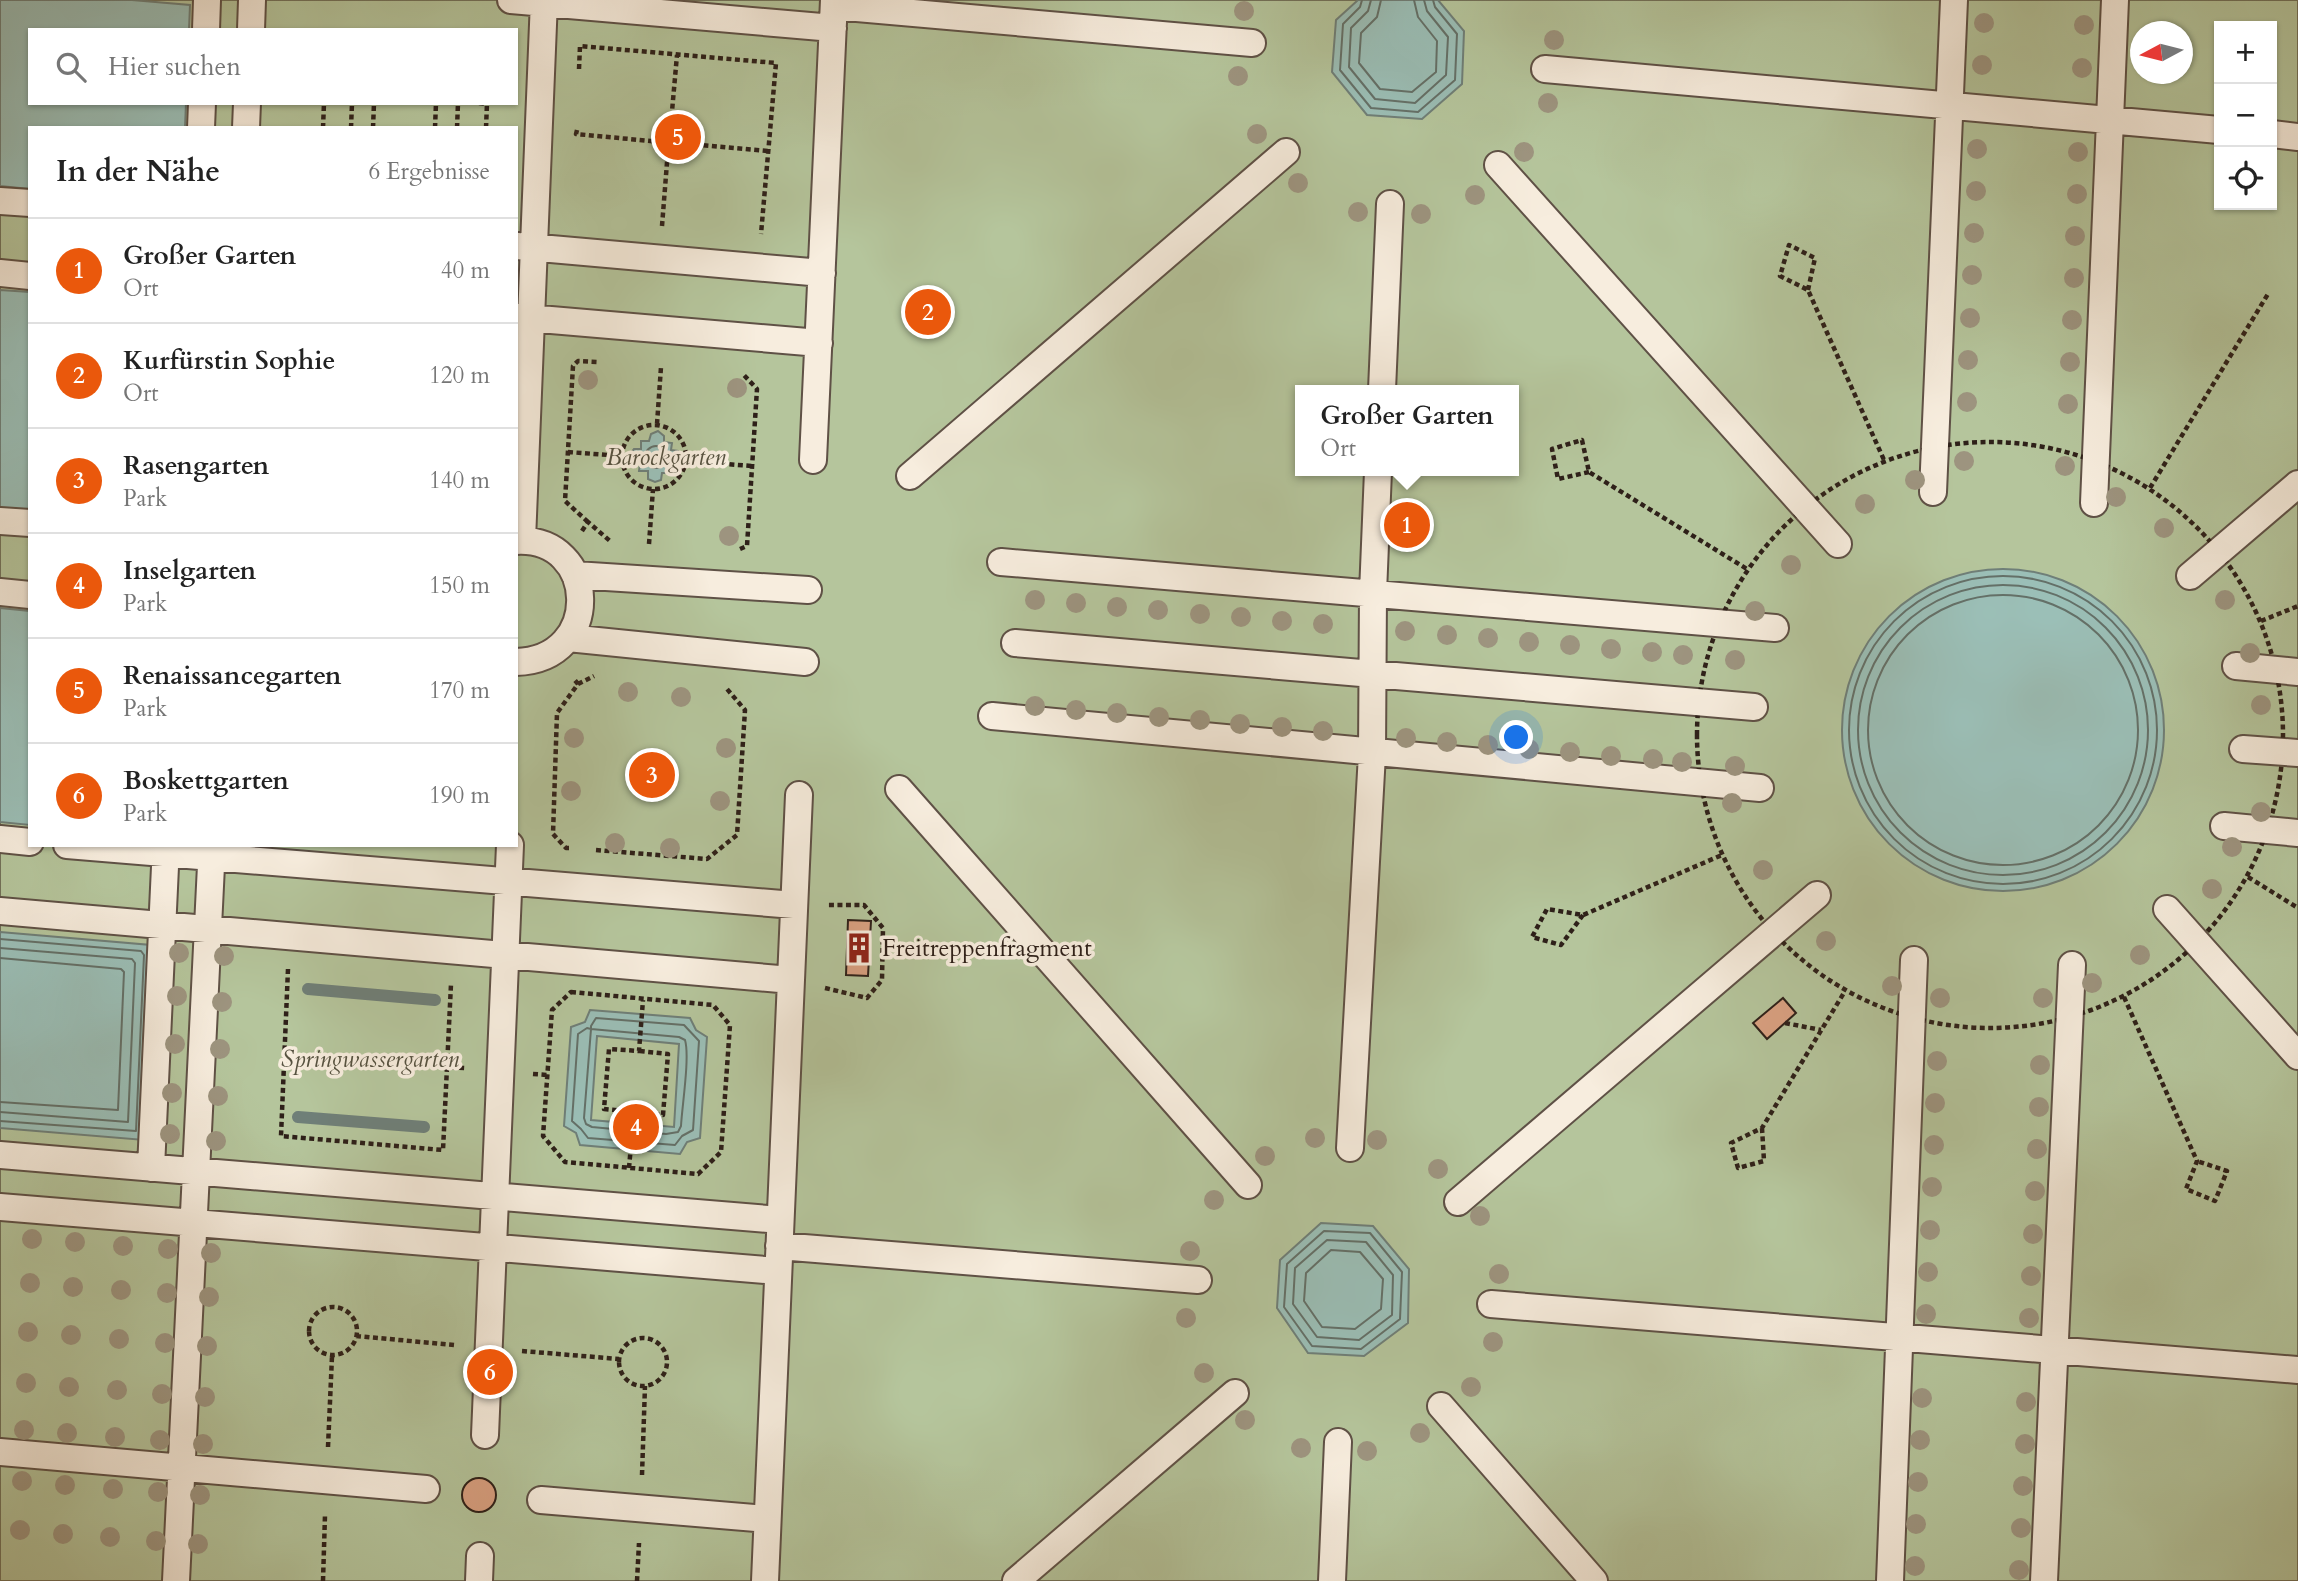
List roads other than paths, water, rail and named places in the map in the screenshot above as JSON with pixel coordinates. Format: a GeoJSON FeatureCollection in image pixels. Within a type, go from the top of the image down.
{"type":"FeatureCollection","features":[{"type":"Feature","properties":{"kind":"street"},"geometry":{"type":"LineString","coordinates":[[206,28],[207,0]]}},
{"type":"Feature","properties":{"kind":"street"},"geometry":{"type":"LineString","coordinates":[[251,28],[252,0]]}},
{"type":"Feature","properties":{"kind":"street"},"geometry":{"type":"LineString","coordinates":[[511,0],[834,11],[1252,43]]}},
{"type":"Feature","properties":{"kind":"street"},"geometry":{"type":"LineString","coordinates":[[1933,492],[1954,0]]}},
{"type":"Feature","properties":{"kind":"street"},"geometry":{"type":"LineString","coordinates":[[2094,503],[2115,0]]}},
{"type":"Feature","properties":{"kind":"street"},"geometry":{"type":"LineString","coordinates":[[518,662],[537,659],[562,645],[580,613],[580,594],[569,567],[544,545],[519,540],[525,246],[539,131],[544,1]]}},
{"type":"Feature","properties":{"kind":"street"},"geometry":{"type":"LineString","coordinates":[[813,460],[834,11]]}},
{"type":"Feature","properties":{"kind":"street"},"geometry":{"type":"LineString","coordinates":[[1545,69],[2214,130]]}},
{"type":"Feature","properties":{"kind":"street"},"geometry":{"type":"LineString","coordinates":[[201,126],[202,105]]}},
{"type":"Feature","properties":{"kind":"street"},"geometry":{"type":"LineString","coordinates":[[246,126],[247,105]]}},
{"type":"Feature","properties":{"kind":"street"},"geometry":{"type":"LineString","coordinates":[[2277,135],[2298,137]]}},
{"type":"Feature","properties":{"kind":"street"},"geometry":{"type":"LineString","coordinates":[[910,475],[1286,152]]}},
{"type":"Feature","properties":{"kind":"street"},"geometry":{"type":"LineString","coordinates":[[1498,165],[1838,544]]}},
{"type":"Feature","properties":{"kind":"street"},"geometry":{"type":"LineString","coordinates":[[0,201],[28,203]]}},
{"type":"Feature","properties":{"kind":"street"},"geometry":{"type":"LineString","coordinates":[[1382,385],[1390,204]]}},
{"type":"Feature","properties":{"kind":"street"},"geometry":{"type":"LineString","coordinates":[[525,246],[822,273]]}},
{"type":"Feature","properties":{"kind":"street"},"geometry":{"type":"LineString","coordinates":[[0,273],[28,276]]}},
{"type":"Feature","properties":{"kind":"street"},"geometry":{"type":"LineString","coordinates":[[524,318],[818,343]]}},
{"type":"Feature","properties":{"kind":"street"},"geometry":{"type":"LineString","coordinates":[[1350,1148],[1372,754],[1373,593],[1378,476]]}},
{"type":"Feature","properties":{"kind":"street"},"geometry":{"type":"LineString","coordinates":[[2190,576],[2298,484]]}},
{"type":"Feature","properties":{"kind":"street"},"geometry":{"type":"LineString","coordinates":[[0,521],[28,523]]}},
{"type":"Feature","properties":{"kind":"street"},"geometry":{"type":"LineString","coordinates":[[1001,562],[1775,628]]}},
{"type":"Feature","properties":{"kind":"street"},"geometry":{"type":"LineString","coordinates":[[569,567],[808,590]]}},
{"type":"Feature","properties":{"kind":"street"},"geometry":{"type":"LineString","coordinates":[[0,592],[28,595]]}},
{"type":"Feature","properties":{"kind":"street"},"geometry":{"type":"LineString","coordinates":[[1015,643],[1754,707]]}},
{"type":"Feature","properties":{"kind":"street"},"geometry":{"type":"LineString","coordinates":[[562,645],[805,662]]}},
{"type":"Feature","properties":{"kind":"street"},"geometry":{"type":"LineString","coordinates":[[2236,666],[2287,671]]}},
{"type":"Feature","properties":{"kind":"street"},"geometry":{"type":"LineString","coordinates":[[992,716],[1372,754],[1760,788]]}},
{"type":"Feature","properties":{"kind":"street"},"geometry":{"type":"LineString","coordinates":[[2243,749],[2291,752]]}},
{"type":"Feature","properties":{"kind":"street"},"geometry":{"type":"LineString","coordinates":[[899,789],[1248,1185]]}},
{"type":"Feature","properties":{"kind":"street"},"geometry":{"type":"LineString","coordinates":[[765,1581],[799,795]]}},
{"type":"Feature","properties":{"kind":"street"},"geometry":{"type":"LineString","coordinates":[[2224,826],[2298,833]]}},
{"type":"Feature","properties":{"kind":"street"},"geometry":{"type":"LineString","coordinates":[[0,839],[28,842]]}},
{"type":"Feature","properties":{"kind":"street"},"geometry":{"type":"LineString","coordinates":[[107,847],[212,852],[794,905]]}},
{"type":"Feature","properties":{"kind":"street"},"geometry":{"type":"LineString","coordinates":[[485,1435],[510,847]]}},
{"type":"Feature","properties":{"kind":"street"},"geometry":{"type":"LineString","coordinates":[[151,1168],[166,850]]}},
{"type":"Feature","properties":{"kind":"street"},"geometry":{"type":"LineString","coordinates":[[176,1581],[212,852]]}},
{"type":"Feature","properties":{"kind":"street"},"geometry":{"type":"LineString","coordinates":[[1458,1202],[1817,895]]}},
{"type":"Feature","properties":{"kind":"street"},"geometry":{"type":"LineString","coordinates":[[2166,909],[2298,1056]]}},
{"type":"Feature","properties":{"kind":"street"},"geometry":{"type":"LineString","coordinates":[[0,911],[790,980]]}},
{"type":"Feature","properties":{"kind":"street"},"geometry":{"type":"LineString","coordinates":[[1890,1581],[1914,960]]}},
{"type":"Feature","properties":{"kind":"street"},"geometry":{"type":"LineString","coordinates":[[2043,1581],[2056,1350],[2072,965]]}},
{"type":"Feature","properties":{"kind":"street"},"geometry":{"type":"LineString","coordinates":[[0,1155],[780,1220]]}},
{"type":"Feature","properties":{"kind":"street"},"geometry":{"type":"LineString","coordinates":[[0,1207],[493,1247],[1198,1280]]}},
{"type":"Feature","properties":{"kind":"street"},"geometry":{"type":"LineString","coordinates":[[1491,1304],[2298,1370]]}},
{"type":"Feature","properties":{"kind":"street"},"geometry":{"type":"LineString","coordinates":[[1016,1581],[1235,1394]]}},
{"type":"Feature","properties":{"kind":"street"},"geometry":{"type":"LineString","coordinates":[[1441,1406],[1594,1581]]}},
{"type":"Feature","properties":{"kind":"street"},"geometry":{"type":"LineString","coordinates":[[1332,1581],[1338,1442]]}},
{"type":"Feature","properties":{"kind":"street"},"geometry":{"type":"LineString","coordinates":[[0,1452],[426,1489]]}},
{"type":"Feature","properties":{"kind":"street"},"geometry":{"type":"LineString","coordinates":[[541,1500],[767,1519]]}},
{"type":"Feature","properties":{"kind":"water"},"geometry":{"type":"Polygon","coordinates":[[[0,0],[132,0],[190,5],[189,28],[28,28],[28,105],[186,105],[185,126],[28,126],[28,189],[0,186],[0,0]]]}},
{"type":"Feature","properties":{"kind":"water"},"geometry":{"type":"Polygon","coordinates":[[[1358,0],[1438,0],[1464,31],[1462,84],[1422,119],[1367,115],[1332,72],[1336,20],[1358,0]]]}},
{"type":"Feature","properties":{"kind":"water"},"geometry":{"type":"Polygon","coordinates":[[[0,290],[28,292],[28,512],[0,509],[0,290]]]}},
{"type":"Feature","properties":{"kind":"water"},"geometry":{"type":"Polygon","coordinates":[[[658,431],[664,436],[664,442],[672,443],[671,450],[678,451],[681,457],[678,463],[670,464],[670,473],[662,473],[661,480],[655,482],[648,479],[648,471],[639,471],[640,463],[631,460],[630,454],[634,449],[641,449],[641,441],[649,441],[651,434],[658,431]]]}},
{"type":"Feature","properties":{"kind":"water"},"geometry":{"type":"Polygon","coordinates":[[[2003,569],[2034,572],[2065,581],[2093,596],[2117,616],[2137,640],[2152,668],[2161,699],[2164,730],[2161,761],[2152,792],[2137,820],[2117,844],[2093,864],[2065,879],[2034,888],[2003,891],[1972,888],[1941,879],[1913,864],[1889,844],[1869,820],[1854,792],[1845,761],[1842,730],[1845,699],[1854,668],[1869,640],[1889,616],[1913,596],[1941,581],[1972,572],[2003,569]]]}},
{"type":"Feature","properties":{"kind":"water"},"geometry":{"type":"Polygon","coordinates":[[[0,608],[28,611],[28,825],[0,822],[0,608]]]}},
{"type":"Feature","properties":{"kind":"water"},"geometry":{"type":"Polygon","coordinates":[[[0,932],[151,945],[144,1140],[0,1128],[0,932]]]}},
{"type":"Feature","properties":{"kind":"water"},"geometry":{"type":"Polygon","coordinates":[[[590,1010],[690,1018],[696,1030],[707,1037],[700,1138],[687,1142],[680,1154],[580,1145],[576,1133],[564,1126],[571,1027],[585,1022],[590,1010]],[[597,1036],[591,1120],[674,1127],[679,1044],[597,1036]]]}},
{"type":"Feature","properties":{"kind":"water"},"geometry":{"type":"Polygon","coordinates":[[[1321,1223],[1373,1226],[1409,1269],[1408,1323],[1364,1356],[1308,1353],[1277,1308],[1280,1260],[1321,1223]]]}},
{"type":"Feature","properties":{"kind":"waterway"},"geometry":{"type":"LineString","coordinates":[[308,989],[435,1000]]}},
{"type":"Feature","properties":{"kind":"waterway"},"geometry":{"type":"LineString","coordinates":[[298,1117],[424,1127]]}},
{"type":"Feature","properties":{"kind":"place","name":"Renaissancegarten"},"geometry":{"type":"Point","coordinates":[678,137]}},
{"type":"Feature","properties":{"kind":"place","name":"Kurfürstin Sophie"},"geometry":{"type":"Point","coordinates":[928,312]}},
{"type":"Feature","properties":{"kind":"place","name":"Großer Garten"},"geometry":{"type":"Point","coordinates":[1407,525]}},
{"type":"Feature","properties":{"kind":"place","name":"Rasengarten"},"geometry":{"type":"Point","coordinates":[652,775]}},
{"type":"Feature","properties":{"kind":"place","name":"Freitreppenfragment"},"geometry":{"type":"Point","coordinates":[859,948]}},
{"type":"Feature","properties":{"kind":"place","name":"Inselgarten"},"geometry":{"type":"Point","coordinates":[636,1127]}},
{"type":"Feature","properties":{"kind":"place","name":"Boskettgarten"},"geometry":{"type":"Point","coordinates":[490,1372]}},
{"type":"Feature","properties":{"kind":"park label","name":"Barockgarten"},"geometry":{"type":"Point","coordinates":[666,457]}},
{"type":"Feature","properties":{"kind":"park label","name":"Springwassergarten"},"geometry":{"type":"Point","coordinates":[370,1059]}}]}
